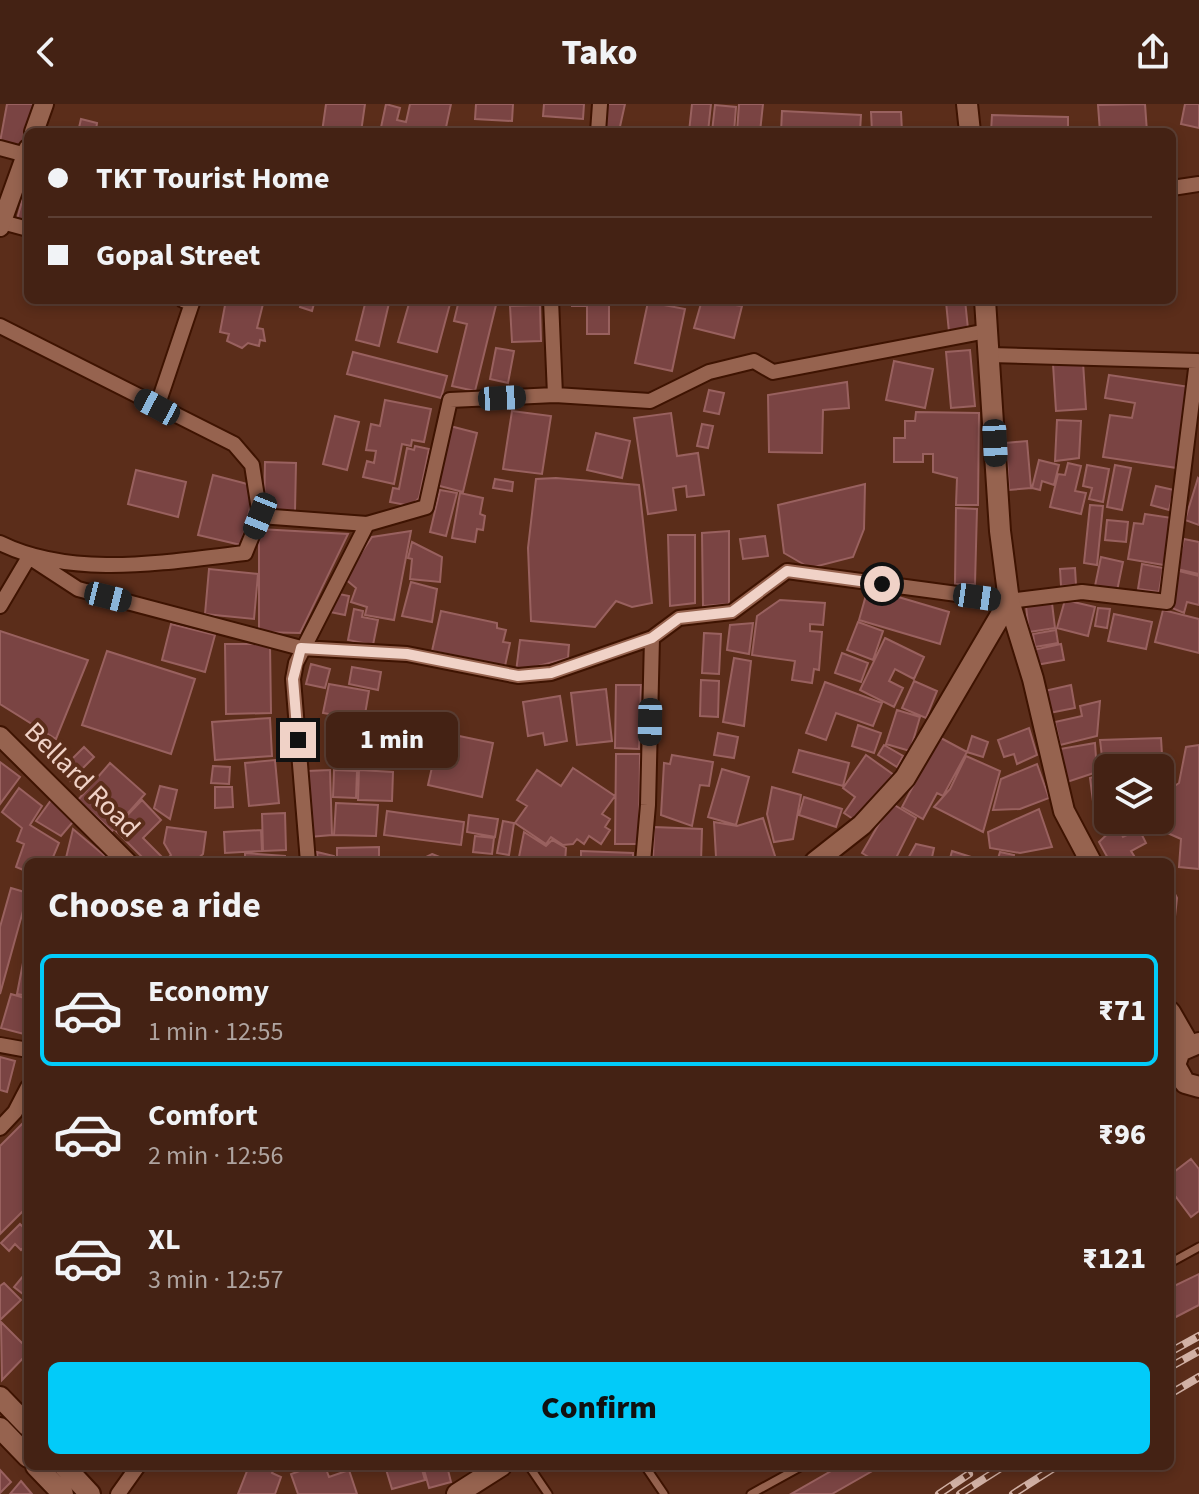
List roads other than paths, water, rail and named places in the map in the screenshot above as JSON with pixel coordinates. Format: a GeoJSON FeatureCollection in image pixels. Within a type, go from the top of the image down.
{"type":"FeatureCollection","features":[{"type":"Feature","properties":{"kind":"main road"},"geometry":{"type":"LineString","coordinates":[[967,104],[970,128]]}},
{"type":"Feature","properties":{"kind":"main road"},"geometry":{"type":"LineString","coordinates":[[985,304],[1000,531],[1009,601],[1033,679],[1064,811],[1089,858]]}},
{"type":"Feature","properties":{"kind":"main road"},"geometry":{"type":"LineString","coordinates":[[820,858],[862,825],[905,778],[1009,601]]}},
{"type":"Feature","properties":{"kind":"main road"},"geometry":{"type":"LineString","coordinates":[[1180,1078],[1181,1031]]}},
{"type":"Feature","properties":{"kind":"main road"},"geometry":{"type":"LineString","coordinates":[[0,1397],[24,1422]]}},
{"type":"Feature","properties":{"kind":"main road"},"geometry":{"type":"LineString","coordinates":[[0,1428],[24,1453]]}},
{"type":"Feature","properties":{"kind":"main road"},"geometry":{"type":"LineString","coordinates":[[40,1470],[63,1494]]}},
{"type":"Feature","properties":{"kind":"main road"},"geometry":{"type":"LineString","coordinates":[[68,1470],[90,1494]]}},
{"type":"Feature","properties":{"kind":"main road"},"geometry":{"type":"LineString","coordinates":[[465,1482],[492,1470]]}},
{"type":"Feature","properties":{"kind":"street"},"geometry":{"type":"LineString","coordinates":[[35,128],[44,104]]}},
{"type":"Feature","properties":{"kind":"street"},"geometry":{"type":"LineString","coordinates":[[598,128],[600,104]]}},
{"type":"Feature","properties":{"kind":"street"},"geometry":{"type":"LineString","coordinates":[[0,148],[24,152]]}},
{"type":"Feature","properties":{"kind":"street"},"geometry":{"type":"LineString","coordinates":[[24,160],[1,225],[24,228]]}},
{"type":"Feature","properties":{"kind":"street"},"geometry":{"type":"LineString","coordinates":[[1176,187],[1199,184]]}},
{"type":"Feature","properties":{"kind":"street"},"geometry":{"type":"LineString","coordinates":[[157,407],[192,304]]}},
{"type":"Feature","properties":{"kind":"street"},"geometry":{"type":"LineString","coordinates":[[551,304],[555,395]]}},
{"type":"Feature","properties":{"kind":"street"},"geometry":{"type":"LineString","coordinates":[[0,326],[157,407],[209,429],[246,454],[257,479],[260,516],[245,553],[133,565],[29,557]]}},
{"type":"Feature","properties":{"kind":"street"},"geometry":{"type":"LineString","coordinates":[[260,516],[367,524],[426,507],[450,400],[555,395],[650,401],[709,372],[754,361],[773,372],[987,331]]}},
{"type":"Feature","properties":{"kind":"street"},"geometry":{"type":"LineString","coordinates":[[0,543],[29,557],[78,589],[301,648],[407,654],[518,676],[551,673],[652,638],[679,618],[732,612],[787,571],[1009,601],[1082,592],[1167,602],[1192,472],[1197,361],[990,355]]}},
{"type":"Feature","properties":{"kind":"street"},"geometry":{"type":"LineString","coordinates":[[308,858],[293,679],[301,648],[367,524]]}},
{"type":"Feature","properties":{"kind":"street"},"geometry":{"type":"LineString","coordinates":[[0,606],[29,557]]}},
{"type":"Feature","properties":{"kind":"street"},"geometry":{"type":"LineString","coordinates":[[643,858],[648,805],[652,638]]}},
{"type":"Feature","properties":{"kind":"street","name":"Bellard Road"},"geometry":{"type":"LineString","coordinates":[[0,736],[123,858]]}},
{"type":"Feature","properties":{"kind":"street"},"geometry":{"type":"LineString","coordinates":[[0,1045],[24,1049]]}},
{"type":"Feature","properties":{"kind":"street"},"geometry":{"type":"LineString","coordinates":[[0,1128],[15,1112],[24,1095]]}},
{"type":"Feature","properties":{"kind":"street"},"geometry":{"type":"LineString","coordinates":[[118,1494],[135,1470]]}},
{"type":"Feature","properties":{"kind":"lane"},"geometry":{"type":"LineString","coordinates":[[1174,1261],[1199,1247]]}},
{"type":"Feature","properties":{"kind":"lane"},"geometry":{"type":"LineString","coordinates":[[532,1470],[548,1494]]}},
{"type":"Feature","properties":{"kind":"lane"},"geometry":{"type":"LineString","coordinates":[[648,1470],[664,1494]]}},
{"type":"Feature","properties":{"kind":"lane"},"geometry":{"type":"LineString","coordinates":[[751,1494],[795,1470]]}},
{"type":"Feature","properties":{"kind":"railway"},"geometry":{"type":"LineString","coordinates":[[1174,1350],[1199,1336]]}},
{"type":"Feature","properties":{"kind":"railway"},"geometry":{"type":"LineString","coordinates":[[1174,1365],[1199,1351]]}},
{"type":"Feature","properties":{"kind":"railway"},"geometry":{"type":"LineString","coordinates":[[1174,1392],[1199,1377]]}},
{"type":"Feature","properties":{"kind":"railway"},"geometry":{"type":"LineString","coordinates":[[960,1494],[998,1470]]}},
{"type":"Feature","properties":{"kind":"railway"},"geometry":{"type":"LineString","coordinates":[[1013,1494],[1051,1470]]}},
{"type":"Feature","properties":{"kind":"railway"},"geometry":{"type":"LineString","coordinates":[[939,1494],[969,1474]]}}]}
